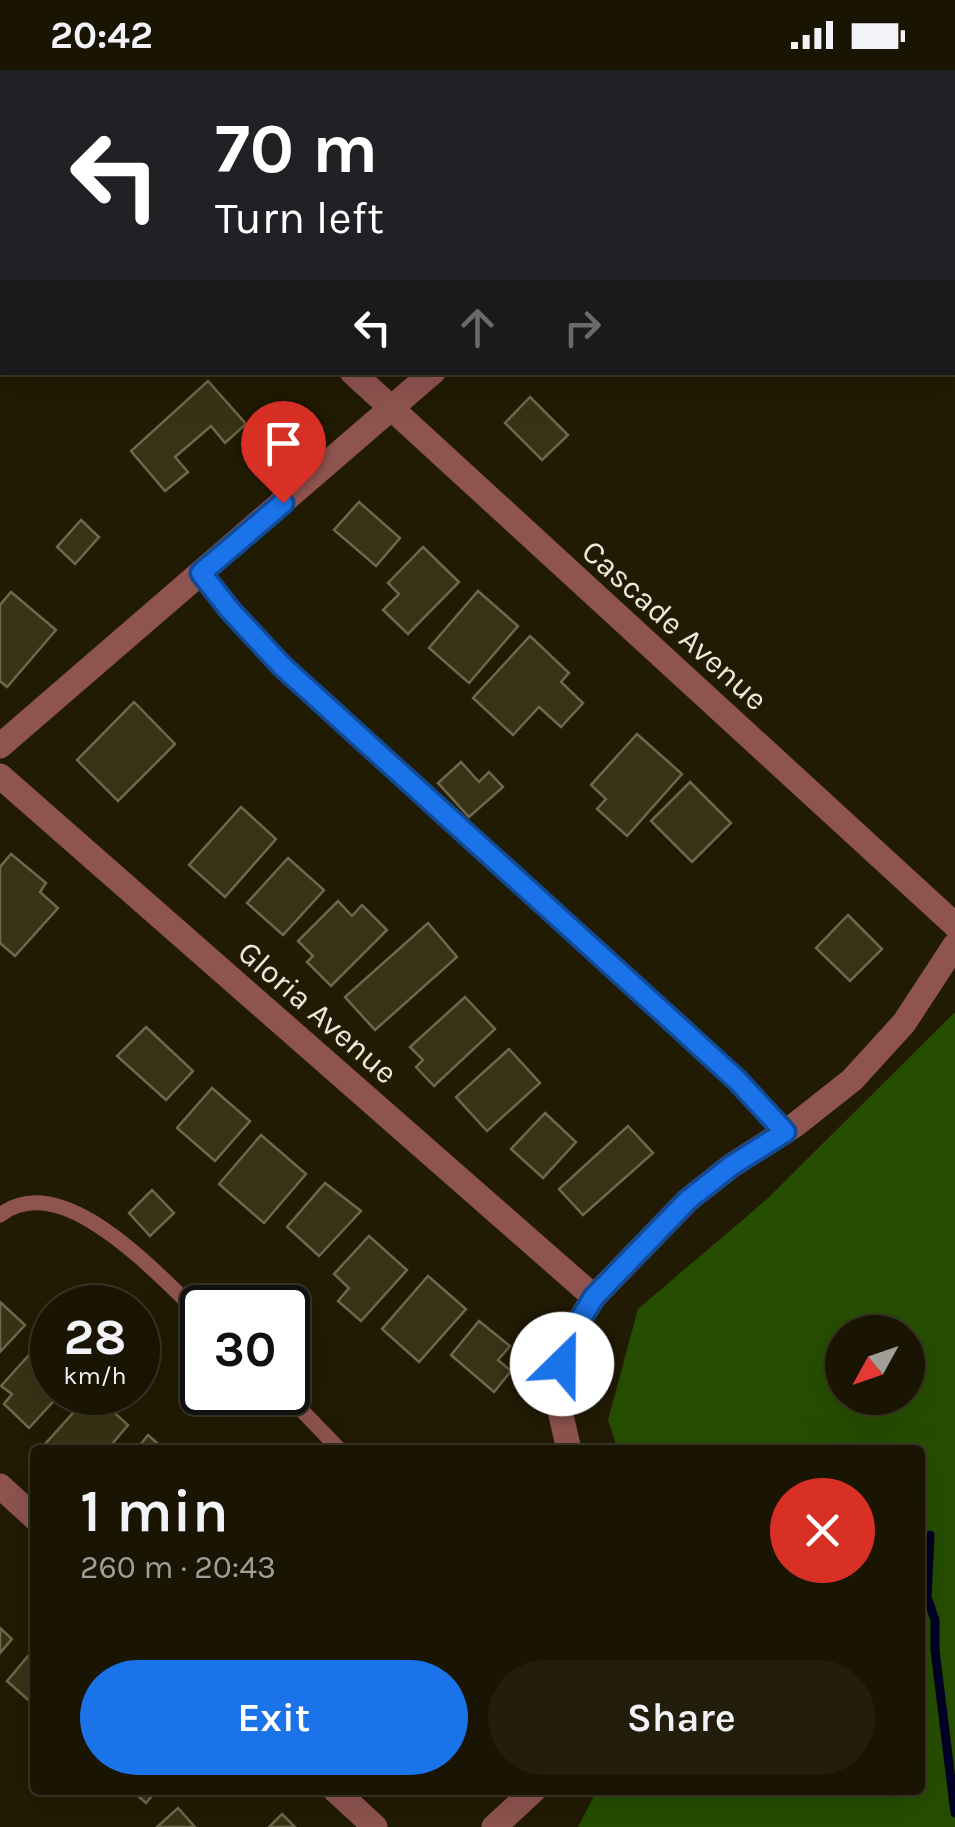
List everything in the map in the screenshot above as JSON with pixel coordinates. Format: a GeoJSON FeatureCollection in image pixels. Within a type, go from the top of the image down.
{"type":"FeatureCollection","features":[{"type":"Feature","properties":{"kind":"street","name":"Cascade Avenue"},"geometry":{"type":"LineString","coordinates":[[355,375],[955,926]]}},
{"type":"Feature","properties":{"kind":"street"},"geometry":{"type":"LineString","coordinates":[[0,746],[430,375]]}},
{"type":"Feature","properties":{"kind":"street","name":"Gloria Avenue"},"geometry":{"type":"LineString","coordinates":[[0,776],[594,1297]]}},
{"type":"Feature","properties":{"kind":"street"},"geometry":{"type":"LineString","coordinates":[[568,1445],[555,1389],[569,1338],[594,1297],[688,1200],[852,1080],[904,1023],[955,945]]}},
{"type":"Feature","properties":{"kind":"street"},"geometry":{"type":"LineString","coordinates":[[0,1486],[30,1513]]}},
{"type":"Feature","properties":{"kind":"street"},"geometry":{"type":"LineString","coordinates":[[340,1795],[375,1827]]}},
{"type":"Feature","properties":{"kind":"street"},"geometry":{"type":"LineString","coordinates":[[494,1827],[529,1795]]}},
{"type":"Feature","properties":{"kind":"lane"},"geometry":{"type":"LineString","coordinates":[[201,573],[282,666],[737,1080],[785,1132]]}},
{"type":"Feature","properties":{"kind":"lane"},"geometry":{"type":"LineString","coordinates":[[0,1215],[39,1200],[57,1204],[89,1219],[131,1250],[180,1296]]}},
{"type":"Feature","properties":{"kind":"lane"},"geometry":{"type":"LineString","coordinates":[[306,1415],[335,1445]]}},
{"type":"Feature","properties":{"kind":"green space"},"geometry":{"type":"Polygon","coordinates":[[[955,1012],[955,1827],[578,1827],[594,1795],[925,1795],[925,1445],[616,1445],[608,1420],[638,1309],[766,1200],[955,1012]]]}},
{"type":"Feature","properties":{"kind":"building"},"geometry":{"type":"Polygon","coordinates":[[[208,381],[246,424],[225,443],[211,426],[175,457],[188,472],[165,491],[131,451],[208,381]]]}},
{"type":"Feature","properties":{"kind":"building"},"geometry":{"type":"Polygon","coordinates":[[[530,397],[568,435],[542,460],[505,423],[530,397]]]}},
{"type":"Feature","properties":{"kind":"building"},"geometry":{"type":"Polygon","coordinates":[[[359,502],[400,538],[376,566],[334,530],[359,502]]]}},
{"type":"Feature","properties":{"kind":"building"},"geometry":{"type":"Polygon","coordinates":[[[81,520],[99,537],[75,564],[57,547],[81,520]]]}},
{"type":"Feature","properties":{"kind":"building"},"geometry":{"type":"Polygon","coordinates":[[[423,547],[459,582],[408,634],[383,610],[399,594],[388,583],[423,547]]]}},
{"type":"Feature","properties":{"kind":"building"},"geometry":{"type":"Polygon","coordinates":[[[478,591],[518,626],[469,683],[429,648],[478,591]]]}},
{"type":"Feature","properties":{"kind":"building"},"geometry":{"type":"Polygon","coordinates":[[[11,592],[56,630],[7,687],[0,681],[0,605],[11,592]]]}},
{"type":"Feature","properties":{"kind":"building"},"geometry":{"type":"Polygon","coordinates":[[[530,636],[569,673],[561,682],[583,703],[561,727],[539,707],[513,735],[473,698],[530,636]]]}},
{"type":"Feature","properties":{"kind":"building"},"geometry":{"type":"Polygon","coordinates":[[[134,702],[175,744],[118,801],[77,760],[134,702]]]}},
{"type":"Feature","properties":{"kind":"building"},"geometry":{"type":"Polygon","coordinates":[[[637,734],[682,774],[627,836],[597,809],[606,799],[591,785],[637,734]]]}},
{"type":"Feature","properties":{"kind":"building"},"geometry":{"type":"Polygon","coordinates":[[[461,762],[479,782],[489,772],[503,787],[469,817],[438,783],[461,762]]]}},
{"type":"Feature","properties":{"kind":"building"},"geometry":{"type":"Polygon","coordinates":[[[690,782],[731,823],[692,862],[651,821],[690,782]]]}},
{"type":"Feature","properties":{"kind":"building"},"geometry":{"type":"Polygon","coordinates":[[[241,807],[276,839],[225,897],[189,865],[241,807]]]}},
{"type":"Feature","properties":{"kind":"building"},"geometry":{"type":"Polygon","coordinates":[[[11,854],[46,883],[40,892],[58,908],[15,956],[0,943],[0,867],[11,854]]]}},
{"type":"Feature","properties":{"kind":"building"},"geometry":{"type":"Polygon","coordinates":[[[288,858],[324,890],[283,935],[247,903],[288,858]]]}},
{"type":"Feature","properties":{"kind":"building"},"geometry":{"type":"Polygon","coordinates":[[[338,901],[352,916],[362,905],[387,930],[331,986],[307,962],[313,956],[298,941],[338,901]]]}},
{"type":"Feature","properties":{"kind":"building"},"geometry":{"type":"Polygon","coordinates":[[[848,915],[882,949],[850,981],[816,948],[848,915]]]}},
{"type":"Feature","properties":{"kind":"building"},"geometry":{"type":"Polygon","coordinates":[[[428,923],[457,957],[375,1030],[345,997],[428,923]]]}},
{"type":"Feature","properties":{"kind":"building"},"geometry":{"type":"Polygon","coordinates":[[[465,997],[495,1029],[434,1086],[416,1067],[423,1060],[410,1047],[465,997]]]}},
{"type":"Feature","properties":{"kind":"building"},"geometry":{"type":"Polygon","coordinates":[[[146,1027],[193,1071],[166,1100],[117,1056],[146,1027]]]}},
{"type":"Feature","properties":{"kind":"building"},"geometry":{"type":"Polygon","coordinates":[[[509,1049],[540,1083],[487,1131],[456,1097],[509,1049]]]}},
{"type":"Feature","properties":{"kind":"building"},"geometry":{"type":"Polygon","coordinates":[[[212,1088],[250,1121],[215,1161],[177,1128],[212,1088]]]}},
{"type":"Feature","properties":{"kind":"building"},"geometry":{"type":"Polygon","coordinates":[[[545,1113],[576,1142],[543,1178],[511,1149],[545,1113]]]}},
{"type":"Feature","properties":{"kind":"building"},"geometry":{"type":"Polygon","coordinates":[[[628,1126],[653,1153],[583,1215],[559,1189],[628,1126]]]}},
{"type":"Feature","properties":{"kind":"building"},"geometry":{"type":"Polygon","coordinates":[[[261,1135],[306,1174],[264,1223],[219,1184],[261,1135]]]}},
{"type":"Feature","properties":{"kind":"building"},"geometry":{"type":"Polygon","coordinates":[[[325,1183],[361,1211],[319,1256],[287,1227],[325,1183]]]}},
{"type":"Feature","properties":{"kind":"building"},"geometry":{"type":"Polygon","coordinates":[[[152,1190],[174,1213],[150,1236],[129,1213],[152,1190]]]}},
{"type":"Feature","properties":{"kind":"building"},"geometry":{"type":"Polygon","coordinates":[[[369,1236],[407,1270],[361,1321],[338,1301],[349,1288],[334,1274],[369,1236]]]}},
{"type":"Feature","properties":{"kind":"building"},"geometry":{"type":"Polygon","coordinates":[[[428,1276],[466,1309],[419,1362],[382,1329],[428,1276]]]}},
{"type":"Feature","properties":{"kind":"building"},"geometry":{"type":"Polygon","coordinates":[[[0,1302],[25,1325],[0,1352],[0,1302]]]}},
{"type":"Feature","properties":{"kind":"building"},"geometry":{"type":"Polygon","coordinates":[[[479,1321],[510,1346],[498,1360],[511,1371],[494,1392],[451,1355],[479,1321]]]}},
{"type":"Feature","properties":{"kind":"building"},"geometry":{"type":"Polygon","coordinates":[[[30,1354],[30,1415],[41,1415],[29,1428],[4,1404],[12,1394],[1,1386],[30,1354]]]}},
{"type":"Feature","properties":{"kind":"building"},"geometry":{"type":"Polygon","coordinates":[[[71,1415],[117,1415],[128,1425],[111,1445],[46,1443],[71,1415]]]}},
{"type":"Feature","properties":{"kind":"building"},"geometry":{"type":"Polygon","coordinates":[[[148,1435],[159,1445],[140,1445],[148,1435]]]}},
{"type":"Feature","properties":{"kind":"building"},"geometry":{"type":"Polygon","coordinates":[[[0,1628],[12,1639],[0,1653],[0,1628]]]}},
{"type":"Feature","properties":{"kind":"building"},"geometry":{"type":"Polygon","coordinates":[[[30,1654],[30,1702],[7,1681],[30,1654]]]}},
{"type":"Feature","properties":{"kind":"building"},"geometry":{"type":"Polygon","coordinates":[[[137,1795],[153,1795],[146,1803],[137,1795]]]}},
{"type":"Feature","properties":{"kind":"building"},"geometry":{"type":"Polygon","coordinates":[[[178,1808],[195,1827],[157,1827],[178,1808]]]}},
{"type":"Feature","properties":{"kind":"building"},"geometry":{"type":"Polygon","coordinates":[[[282,1814],[295,1827],[269,1827],[282,1814]]]}},
{"type":"Feature","properties":{"kind":"waterway"},"geometry":{"type":"LineString","coordinates":[[930,1535],[927,1597],[935,1620],[935,1650],[955,1813]]}},
{"type":"Feature","properties":{"kind":"route"},"geometry":{"type":"LineString","coordinates":[[283,503],[201,573],[230,610],[282,666],[737,1080],[785,1132],[731,1166],[688,1200],[594,1297],[569,1338],[562,1364]]}}]}
